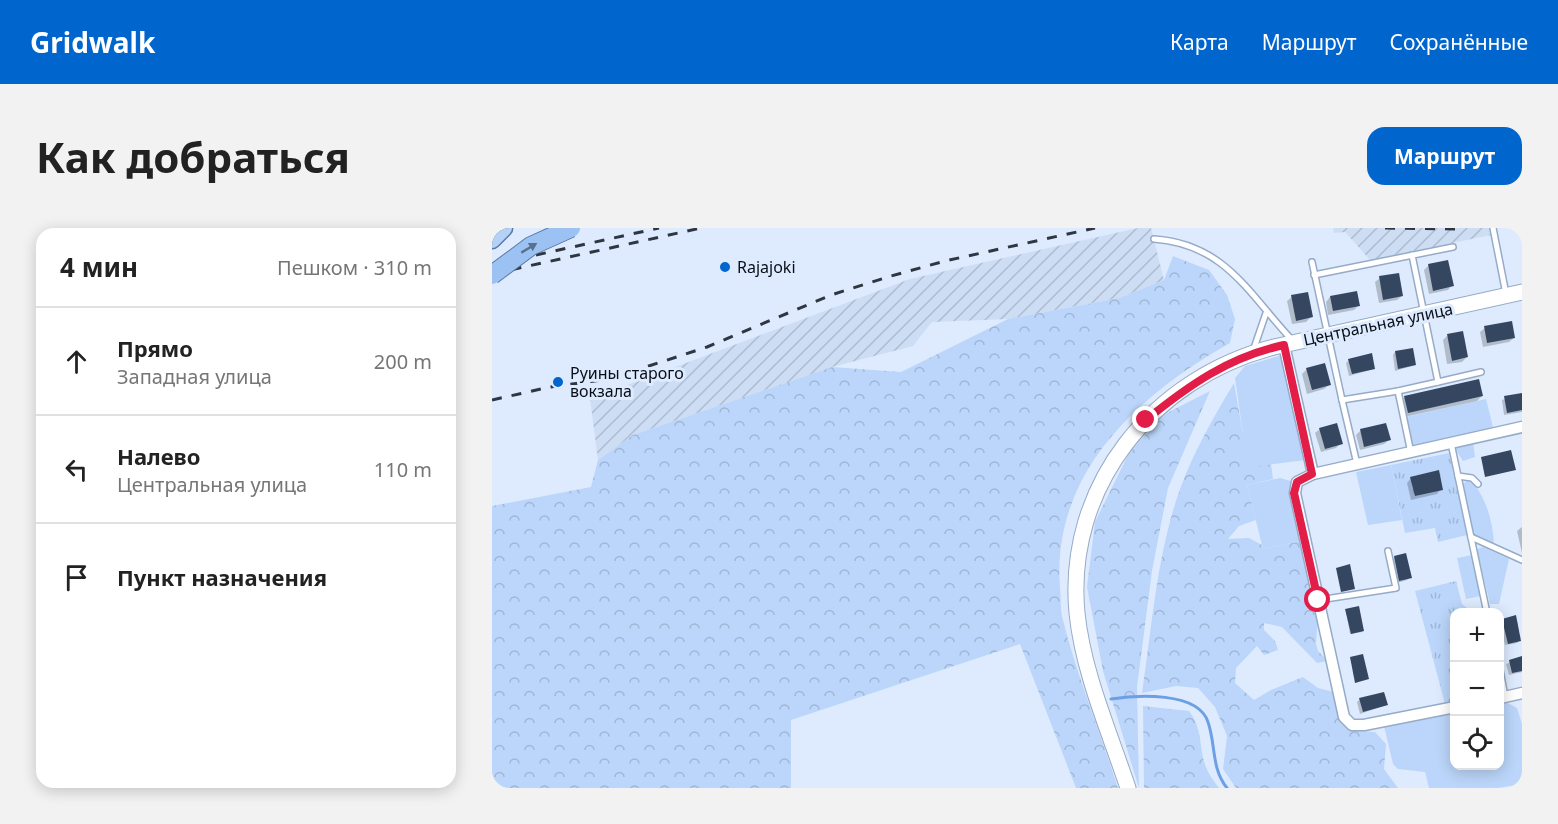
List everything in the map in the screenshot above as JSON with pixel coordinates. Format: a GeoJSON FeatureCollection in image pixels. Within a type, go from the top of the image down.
{"type":"FeatureCollection","features":[{"type":"Feature","properties":{"kind":"highway"},"geometry":{"type":"LineString","coordinates":[[492,275],[531,246],[571,228]]}},
{"type":"Feature","properties":{"kind":"main road"},"geometry":{"type":"LineString","coordinates":[[492,240],[504,228]]}},
{"type":"Feature","properties":{"kind":"main road","name":"Центральная улица"},"geometry":{"type":"LineString","coordinates":[[1128,788],[1083,650],[1077,612],[1076,570],[1083,526],[1098,487],[1117,452],[1146,420],[1206,375],[1252,352],[1518,295]]}},
{"type":"Feature","properties":{"kind":"street"},"geometry":{"type":"LineString","coordinates":[[1289,343],[1312,474]]}},
{"type":"Feature","properties":{"kind":"street"},"geometry":{"type":"LineString","coordinates":[[1450,708],[1352,725],[1344,717],[1294,493],[1297,482],[1312,474],[1522,428]]}},
{"type":"Feature","properties":{"kind":"street"},"geometry":{"type":"LineString","coordinates":[[1504,697],[1522,693]]}},
{"type":"Feature","properties":{"kind":"lane"},"geometry":{"type":"LineString","coordinates":[[1493,228],[1518,295]]}},
{"type":"Feature","properties":{"kind":"lane"},"geometry":{"type":"LineString","coordinates":[[1154,239],[1176,240],[1207,252],[1234,274],[1289,343]]}},
{"type":"Feature","properties":{"kind":"lane"},"geometry":{"type":"LineString","coordinates":[[1314,275],[1453,247]]}},
{"type":"Feature","properties":{"kind":"lane"},"geometry":{"type":"LineString","coordinates":[[1412,255],[1438,382]]}},
{"type":"Feature","properties":{"kind":"lane"},"geometry":{"type":"LineString","coordinates":[[1312,262],[1357,465]]}},
{"type":"Feature","properties":{"kind":"lane"},"geometry":{"type":"LineString","coordinates":[[1252,352],[1266,313]]}},
{"type":"Feature","properties":{"kind":"lane"},"geometry":{"type":"LineString","coordinates":[[1342,400],[1398,391],[1481,372]]}},
{"type":"Feature","properties":{"kind":"lane"},"geometry":{"type":"LineString","coordinates":[[1398,391],[1410,453]]}},
{"type":"Feature","properties":{"kind":"lane"},"geometry":{"type":"LineString","coordinates":[[1450,443],[1486,608]]}},
{"type":"Feature","properties":{"kind":"lane"},"geometry":{"type":"LineString","coordinates":[[1458,476],[1472,478],[1478,484]]}},
{"type":"Feature","properties":{"kind":"lane"},"geometry":{"type":"LineString","coordinates":[[1471,537],[1522,560]]}},
{"type":"Feature","properties":{"kind":"lane"},"geometry":{"type":"LineString","coordinates":[[1318,600],[1396,588],[1388,551]]}},
{"type":"Feature","properties":{"kind":"shaded area"},"geometry":{"type":"Polygon","coordinates":[[[1138,228],[1151,228],[1164,280],[1119,298],[1008,319],[932,322],[913,346],[832,367],[633,435],[598,460],[590,399],[910,279],[1138,228]]]}},
{"type":"Feature","properties":{"kind":"shaded area"},"geometry":{"type":"Polygon","coordinates":[[[1333,228],[1489,228],[1491,235],[1370,260],[1345,232],[1334,233],[1333,228]]]}},
{"type":"Feature","properties":{"kind":"green space"},"geometry":{"type":"Polygon","coordinates":[[[1173,256],[1209,270],[1227,295],[1235,319],[1230,343],[1163,387],[1133,413],[1107,442],[1086,474],[1070,509],[1061,547],[1062,616],[1075,662],[1118,788],[1076,788],[1020,644],[791,720],[791,788],[492,788],[492,506],[591,487],[598,460],[633,435],[832,367],[901,372],[1008,319],[1119,298],[1164,280],[1173,256]]]}},
{"type":"Feature","properties":{"kind":"green space"},"geometry":{"type":"Polygon","coordinates":[[[1282,355],[1306,460],[1243,468],[1243,434],[1235,378],[1245,366],[1282,355]]]}},
{"type":"Feature","properties":{"kind":"green space"},"geometry":{"type":"Polygon","coordinates":[[[1234,383],[1243,434],[1244,467],[1271,464],[1273,479],[1247,485],[1256,520],[1239,526],[1228,539],[1249,538],[1262,545],[1263,549],[1301,541],[1318,616],[1316,644],[1318,651],[1328,661],[1317,663],[1282,627],[1264,623],[1264,630],[1275,641],[1278,650],[1264,655],[1257,646],[1236,668],[1235,683],[1254,700],[1271,690],[1303,677],[1318,688],[1334,692],[1340,718],[1350,730],[1375,732],[1386,744],[1384,769],[1398,788],[1236,788],[1223,769],[1227,736],[1215,707],[1198,688],[1176,686],[1142,693],[1156,590],[1172,513],[1185,475],[1211,422],[1234,383]]]}},
{"type":"Feature","properties":{"kind":"green space"},"geometry":{"type":"Polygon","coordinates":[[[1210,391],[1168,488],[1152,571],[1137,687],[1139,788],[1103,671],[1087,587],[1095,522],[1129,453],[1163,415],[1210,391]]]}},
{"type":"Feature","properties":{"kind":"green space"},"geometry":{"type":"Polygon","coordinates":[[[1486,399],[1494,431],[1413,449],[1406,417],[1486,399]]]}},
{"type":"Feature","properties":{"kind":"green space"},"geometry":{"type":"Polygon","coordinates":[[[1473,441],[1475,457],[1463,461],[1453,446],[1473,441]]]}},
{"type":"Feature","properties":{"kind":"green space"},"geometry":{"type":"Polygon","coordinates":[[[1449,453],[1467,535],[1438,542],[1435,528],[1405,533],[1391,465],[1449,453]]]}},
{"type":"Feature","properties":{"kind":"green space"},"geometry":{"type":"Polygon","coordinates":[[[1391,465],[1402,520],[1368,525],[1356,472],[1391,465]]]}},
{"type":"Feature","properties":{"kind":"green space"},"geometry":{"type":"Polygon","coordinates":[[[1280,478],[1294,482],[1301,541],[1263,549],[1247,485],[1280,478]]]}},
{"type":"Feature","properties":{"kind":"green space"},"geometry":{"type":"Polygon","coordinates":[[[1466,481],[1473,482],[1486,504],[1491,520],[1494,545],[1472,536],[1462,486],[1466,481]]]}},
{"type":"Feature","properties":{"kind":"green space"},"geometry":{"type":"Polygon","coordinates":[[[1483,547],[1509,559],[1499,604],[1490,604],[1477,549],[1483,547]]]}},
{"type":"Feature","properties":{"kind":"green space"},"geometry":{"type":"Polygon","coordinates":[[[1472,555],[1481,596],[1466,599],[1457,558],[1472,555]]]}},
{"type":"Feature","properties":{"kind":"green space"},"geometry":{"type":"Polygon","coordinates":[[[1456,581],[1462,604],[1467,608],[1450,608],[1450,703],[1445,704],[1415,591],[1456,581]]]}},
{"type":"Feature","properties":{"kind":"green space"},"geometry":{"type":"Polygon","coordinates":[[[1504,703],[1517,708],[1522,724],[1522,784],[1498,788],[1429,788],[1425,772],[1398,769],[1393,764],[1384,726],[1450,713],[1450,770],[1504,770],[1504,703]]]}},
{"type":"Feature","properties":{"kind":"green space"},"geometry":{"type":"Polygon","coordinates":[[[1143,706],[1189,711],[1197,725],[1206,767],[1219,788],[1144,788],[1143,706]]]}},
{"type":"Feature","properties":{"kind":"building"},"geometry":{"type":"Polygon","coordinates":[[[1448,260],[1454,286],[1433,291],[1428,264],[1448,260]]]}},
{"type":"Feature","properties":{"kind":"building"},"geometry":{"type":"Polygon","coordinates":[[[1399,273],[1403,296],[1383,300],[1379,276],[1399,273]]]}},
{"type":"Feature","properties":{"kind":"building"},"geometry":{"type":"Polygon","coordinates":[[[1357,291],[1360,306],[1333,311],[1330,296],[1357,291]]]}},
{"type":"Feature","properties":{"kind":"building"},"geometry":{"type":"Polygon","coordinates":[[[1308,292],[1313,317],[1296,321],[1291,295],[1308,292]]]}},
{"type":"Feature","properties":{"kind":"building"},"geometry":{"type":"Polygon","coordinates":[[[1512,321],[1515,338],[1487,343],[1484,326],[1512,321]]]}},
{"type":"Feature","properties":{"kind":"building"},"geometry":{"type":"Polygon","coordinates":[[[1463,331],[1468,357],[1452,361],[1447,334],[1463,331]]]}},
{"type":"Feature","properties":{"kind":"building"},"geometry":{"type":"Polygon","coordinates":[[[1413,348],[1416,365],[1398,369],[1395,351],[1413,348]]]}},
{"type":"Feature","properties":{"kind":"building"},"geometry":{"type":"Polygon","coordinates":[[[1372,353],[1375,369],[1352,374],[1348,359],[1372,353]]]}},
{"type":"Feature","properties":{"kind":"building"},"geometry":{"type":"Polygon","coordinates":[[[1325,363],[1331,385],[1312,390],[1306,368],[1325,363]]]}},
{"type":"Feature","properties":{"kind":"building"},"geometry":{"type":"Polygon","coordinates":[[[1479,379],[1483,396],[1408,413],[1404,396],[1479,379]]]}},
{"type":"Feature","properties":{"kind":"building"},"geometry":{"type":"Polygon","coordinates":[[[1522,393],[1522,410],[1507,413],[1504,396],[1522,393]]]}},
{"type":"Feature","properties":{"kind":"building"},"geometry":{"type":"Polygon","coordinates":[[[1337,423],[1343,444],[1325,449],[1319,428],[1337,423]]]}},
{"type":"Feature","properties":{"kind":"building"},"geometry":{"type":"Polygon","coordinates":[[[1386,423],[1391,440],[1364,447],[1360,429],[1386,423]]]}},
{"type":"Feature","properties":{"kind":"building"},"geometry":{"type":"Polygon","coordinates":[[[1511,450],[1516,470],[1485,477],[1481,457],[1511,450]]]}},
{"type":"Feature","properties":{"kind":"building"},"geometry":{"type":"Polygon","coordinates":[[[1439,470],[1443,490],[1415,496],[1410,477],[1439,470]]]}},
{"type":"Feature","properties":{"kind":"building"},"geometry":{"type":"Polygon","coordinates":[[[1406,553],[1412,578],[1399,581],[1394,556],[1406,553]]]}},
{"type":"Feature","properties":{"kind":"building"},"geometry":{"type":"Polygon","coordinates":[[[1350,564],[1355,589],[1341,592],[1336,568],[1350,564]]]}},
{"type":"Feature","properties":{"kind":"building"},"geometry":{"type":"Polygon","coordinates":[[[1359,606],[1364,631],[1351,634],[1345,609],[1359,606]]]}},
{"type":"Feature","properties":{"kind":"building"},"geometry":{"type":"Polygon","coordinates":[[[1516,615],[1521,641],[1508,644],[1504,618],[1516,615]]]}},
{"type":"Feature","properties":{"kind":"building"},"geometry":{"type":"Polygon","coordinates":[[[1363,654],[1369,679],[1355,683],[1350,657],[1363,654]]]}},
{"type":"Feature","properties":{"kind":"building"},"geometry":{"type":"Polygon","coordinates":[[[1522,656],[1522,671],[1512,673],[1509,660],[1522,656]]]}},
{"type":"Feature","properties":{"kind":"building"},"geometry":{"type":"Polygon","coordinates":[[[1384,692],[1388,705],[1363,712],[1359,698],[1384,692]]]}},
{"type":"Feature","properties":{"kind":"waterway"},"geometry":{"type":"LineString","coordinates":[[1111,699],[1165,697],[1180,700],[1202,712],[1208,722],[1218,772],[1227,788]]}},
{"type":"Feature","properties":{"kind":"railway"},"geometry":{"type":"LineString","coordinates":[[536,255],[659,228]]}},
{"type":"Feature","properties":{"kind":"railway"},"geometry":{"type":"LineString","coordinates":[[492,274],[701,228]]}},
{"type":"Feature","properties":{"kind":"railway"},"geometry":{"type":"LineString","coordinates":[[492,400],[550,387],[609,379],[707,347],[831,295],[891,276],[945,261],[1095,228]]}},
{"type":"Feature","properties":{"kind":"railway"},"geometry":{"type":"LineString","coordinates":[[1385,228],[1461,229]]}},
{"type":"Feature","properties":{"kind":"place","name":"Rajajoki"},"geometry":{"type":"Point","coordinates":[725,267]}},
{"type":"Feature","properties":{"kind":"place","name":"Руины старого вокзала"},"geometry":{"type":"Point","coordinates":[558,382]}},
{"type":"Feature","properties":{"kind":"route"},"geometry":{"type":"LineString","coordinates":[[1146,420],[1179,393],[1206,375],[1241,356],[1284,345],[1312,474],[1297,482],[1294,493],[1318,600]]}}]}
